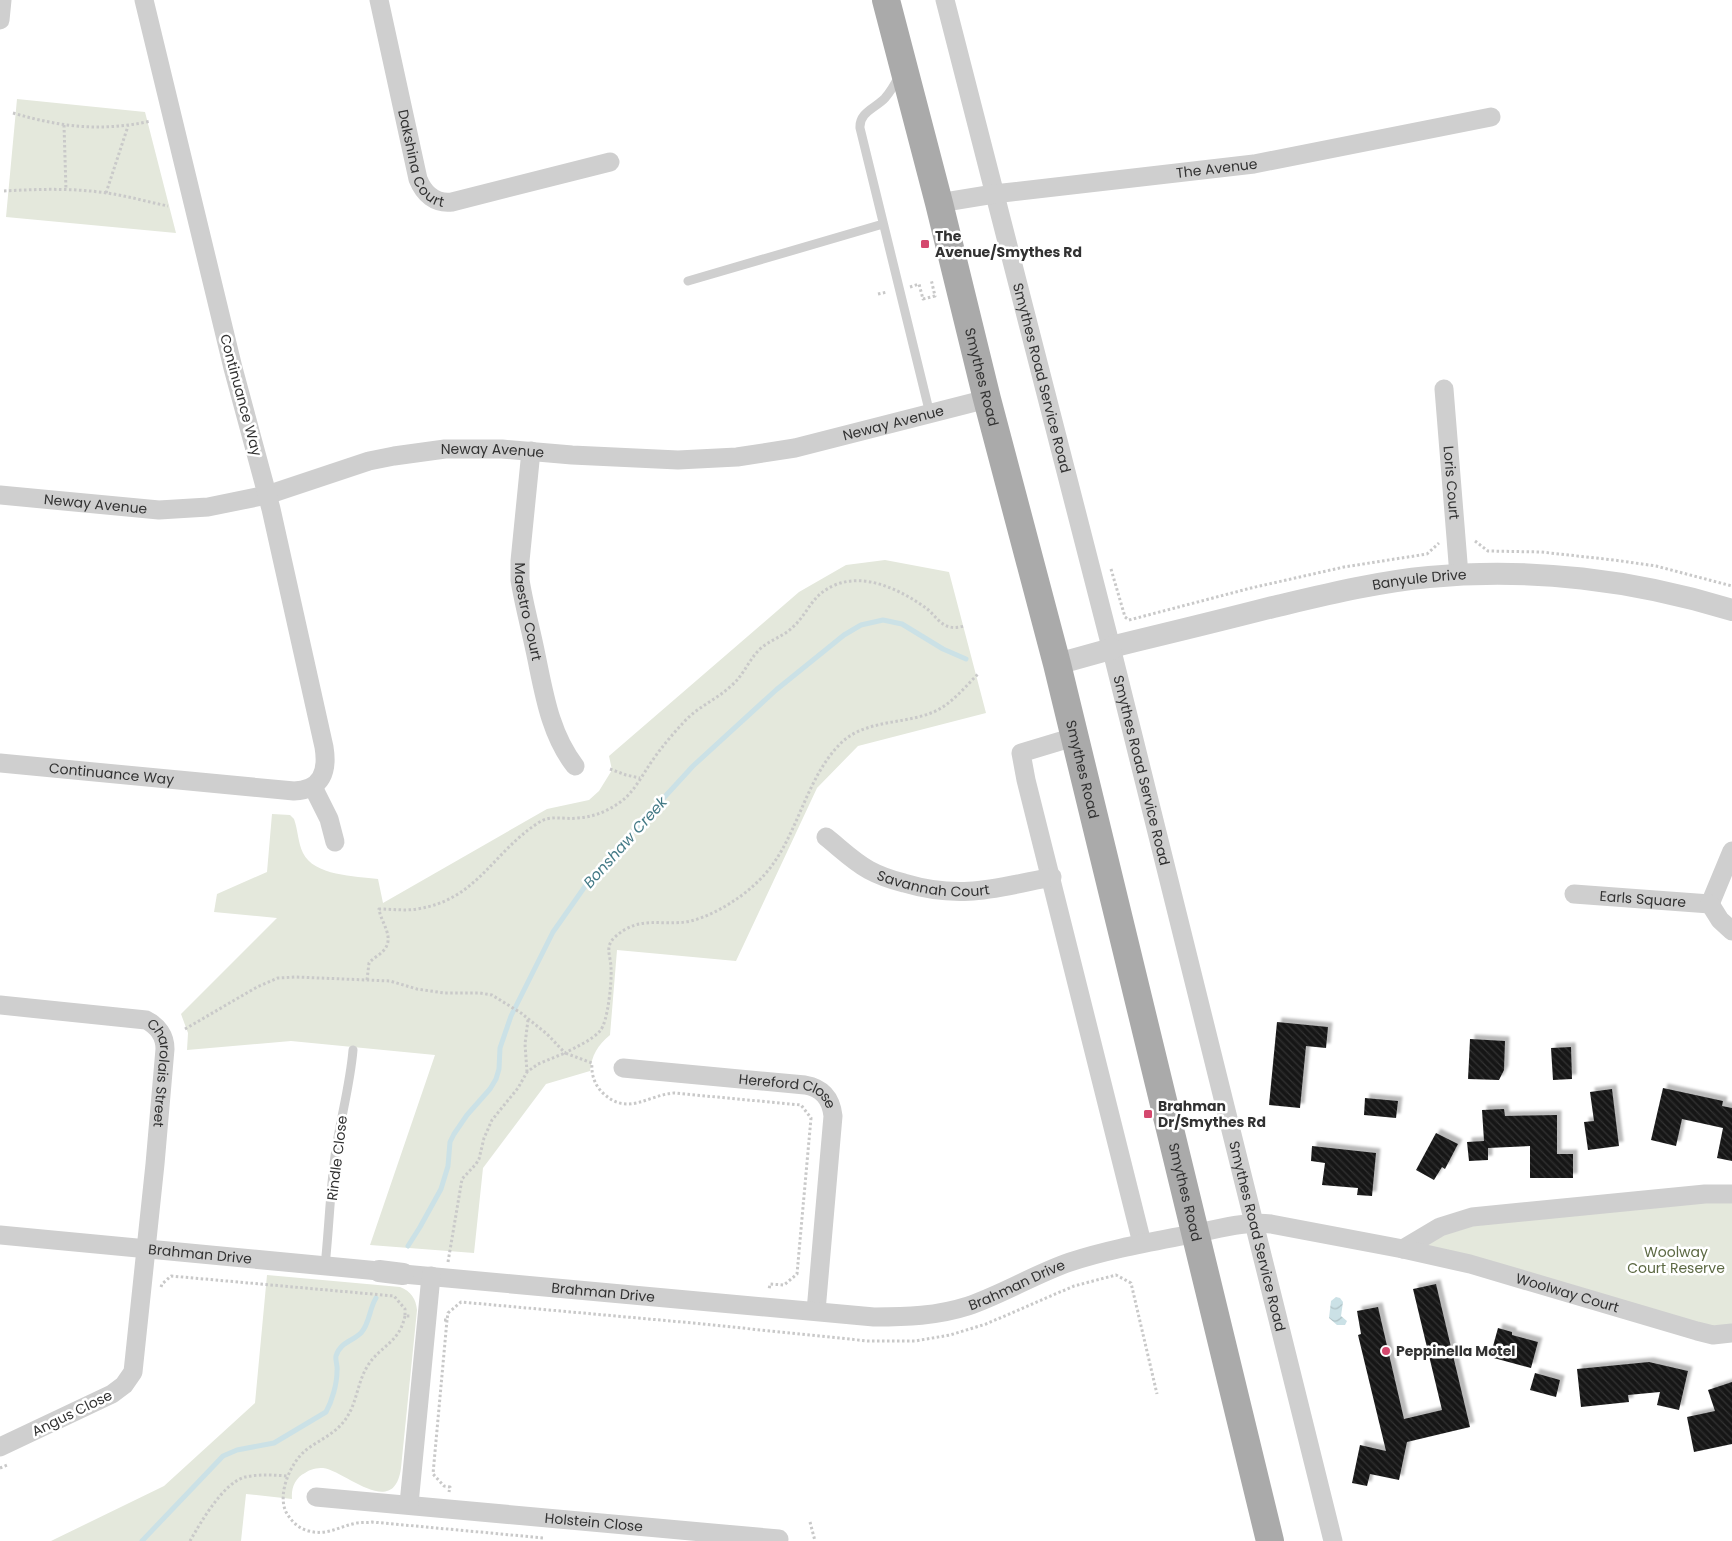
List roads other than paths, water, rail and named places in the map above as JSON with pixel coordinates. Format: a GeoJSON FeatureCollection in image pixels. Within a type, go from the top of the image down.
{"type":"FeatureCollection","features":[{"type":"Feature","properties":{"kind":"main road","name":"Smythes Road"},"geometry":{"type":"LineString","coordinates":[[886,0],[939,203],[987,399],[1057,664],[1270,1541]]}},
{"type":"Feature","properties":{"kind":"street"},"geometry":{"type":"LineString","coordinates":[[0,20],[2,0]]}},
{"type":"Feature","properties":{"kind":"street","name":"Continuance Way"},"geometry":{"type":"LineString","coordinates":[[0,763],[290,791],[302,791],[313,786],[323,774],[325,766],[325,756],[267,495],[233,368],[144,0]]}},
{"type":"Feature","properties":{"kind":"street","name":"Dakshina Court"},"geometry":{"type":"LineString","coordinates":[[379,0],[418,179],[425,192],[432,198],[442,202],[452,202],[610,162]]}},
{"type":"Feature","properties":{"kind":"street","name":"Smythes Road Service Road"},"geometry":{"type":"LineString","coordinates":[[945,0],[1111,648],[1333,1541]]}},
{"type":"Feature","properties":{"kind":"street","name":"The Avenue"},"geometry":{"type":"LineString","coordinates":[[939,203],[994,194],[1254,164],[1492,117]]}},
{"type":"Feature","properties":{"kind":"street","name":"Loris Court"},"geometry":{"type":"LineString","coordinates":[[1444,389],[1459,575]]}},
{"type":"Feature","properties":{"kind":"street","name":"Neway Avenue"},"geometry":{"type":"LineString","coordinates":[[0,496],[159,510],[208,507],[267,495],[350,467],[394,456],[445,449],[472,448],[670,460],[729,458],[795,448],[987,399]]}},
{"type":"Feature","properties":{"kind":"street","name":"Maestro Court"},"geometry":{"type":"LineString","coordinates":[[531,451],[520,560],[520,580],[549,713],[558,738],[575,766]]}},
{"type":"Feature","properties":{"kind":"street","name":"Banyule Drive"},"geometry":{"type":"LineString","coordinates":[[1057,664],[1111,648],[1348,590],[1401,580],[1459,575],[1534,576],[1594,580],[1673,595],[1732,610]]}},
{"type":"Feature","properties":{"kind":"street"},"geometry":{"type":"LineString","coordinates":[[1074,737],[1021,753],[1142,1244]]}},
{"type":"Feature","properties":{"kind":"street"},"geometry":{"type":"LineString","coordinates":[[313,786],[327,814],[335,842]]}},
{"type":"Feature","properties":{"kind":"street","name":"Savannah Court"},"geometry":{"type":"LineString","coordinates":[[826,837],[877,874],[926,889],[950,892],[977,892],[1052,877]]}},
{"type":"Feature","properties":{"kind":"street"},"geometry":{"type":"LineString","coordinates":[[1732,851],[1710,904],[1720,920],[1732,931]]}},
{"type":"Feature","properties":{"kind":"street","name":"Earls Square"},"geometry":{"type":"LineString","coordinates":[[1574,894],[1710,904]]}},
{"type":"Feature","properties":{"kind":"street","name":"Charolais Street"},"geometry":{"type":"LineString","coordinates":[[0,1005],[142,1019],[150,1022],[160,1031],[164,1041],[165,1054],[146,1249]]}},
{"type":"Feature","properties":{"kind":"street","name":"Hereford Close"},"geometry":{"type":"LineString","coordinates":[[623,1068],[805,1084],[817,1088],[826,1097],[832,1109],[833,1123],[816,1311]]}},
{"type":"Feature","properties":{"kind":"street"},"geometry":{"type":"LineString","coordinates":[[1402,1249],[1440,1227],[1472,1217],[1705,1194],[1732,1194]]}},
{"type":"Feature","properties":{"kind":"street","name":"Woolway Court"},"geometry":{"type":"LineString","coordinates":[[1196,1233],[1239,1224],[1271,1224],[1402,1249],[1482,1267],[1706,1334],[1721,1335],[1732,1333]]}},
{"type":"Feature","properties":{"kind":"street","name":"Brahman Drive"},"geometry":{"type":"LineString","coordinates":[[0,1235],[874,1317],[906,1317],[951,1310],[994,1295],[1070,1262],[1196,1233]]}},
{"type":"Feature","properties":{"kind":"street","name":"Angus Close"},"geometry":{"type":"LineString","coordinates":[[0,1447],[112,1394],[128,1380],[135,1361],[146,1249]]}},
{"type":"Feature","properties":{"kind":"street"},"geometry":{"type":"LineString","coordinates":[[409,1504],[427,1318],[438,1277]]}},
{"type":"Feature","properties":{"kind":"street","name":"Holstein Close"},"geometry":{"type":"LineString","coordinates":[[316,1497],[779,1539]]}},
{"type":"Feature","properties":{"kind":"lane"},"geometry":{"type":"LineString","coordinates":[[903,68],[891,91],[881,102],[863,116],[860,124],[860,133],[930,414]]}},
{"type":"Feature","properties":{"kind":"lane"},"geometry":{"type":"LineString","coordinates":[[688,281],[883,224]]}},
{"type":"Feature","properties":{"kind":"lane","name":"Rindle Close"},"geometry":{"type":"LineString","coordinates":[[325,1266],[335,1156],[344,1101],[350,1078],[353,1050]]}},
{"type":"Feature","properties":{"kind":"water"},"geometry":{"type":"Polygon","coordinates":[[[1336,1297],[1340,1298],[1343,1302],[1341,1316],[1347,1321],[1345,1325],[1337,1325],[1329,1318],[1331,1301],[1336,1297]]]}},
{"type":"Feature","properties":{"kind":"waterway","name":"Bonshaw Creek"},"geometry":{"type":"LineString","coordinates":[[408,1246],[441,1189],[448,1166],[450,1142],[454,1134],[496,1079],[499,1069],[500,1048],[511,1016],[553,932],[593,875],[693,766],[776,690],[844,635],[861,625],[883,620],[902,624],[943,649],[966,659]]}},
{"type":"Feature","properties":{"kind":"waterway","name":"Bonshaw Creek"},"geometry":{"type":"LineString","coordinates":[[142,1541],[223,1456],[237,1450],[274,1443],[326,1412],[335,1387],[338,1351],[364,1329],[376,1298]]}},
{"type":"Feature","properties":{"kind":"place","name":"The Avenue/Smythes Rd"},"geometry":{"type":"Point","coordinates":[925,244]}},
{"type":"Feature","properties":{"kind":"place","name":"Brahman Dr/Smythes Rd"},"geometry":{"type":"Point","coordinates":[1148,1114]}},
{"type":"Feature","properties":{"kind":"place","name":"Peppinella Motel"},"geometry":{"type":"Point","coordinates":[1386,1351]}},
{"type":"Feature","properties":{"kind":"park label","name":"Woolway Court Reserve"},"geometry":{"type":"Point","coordinates":[1676,1260]}}]}
